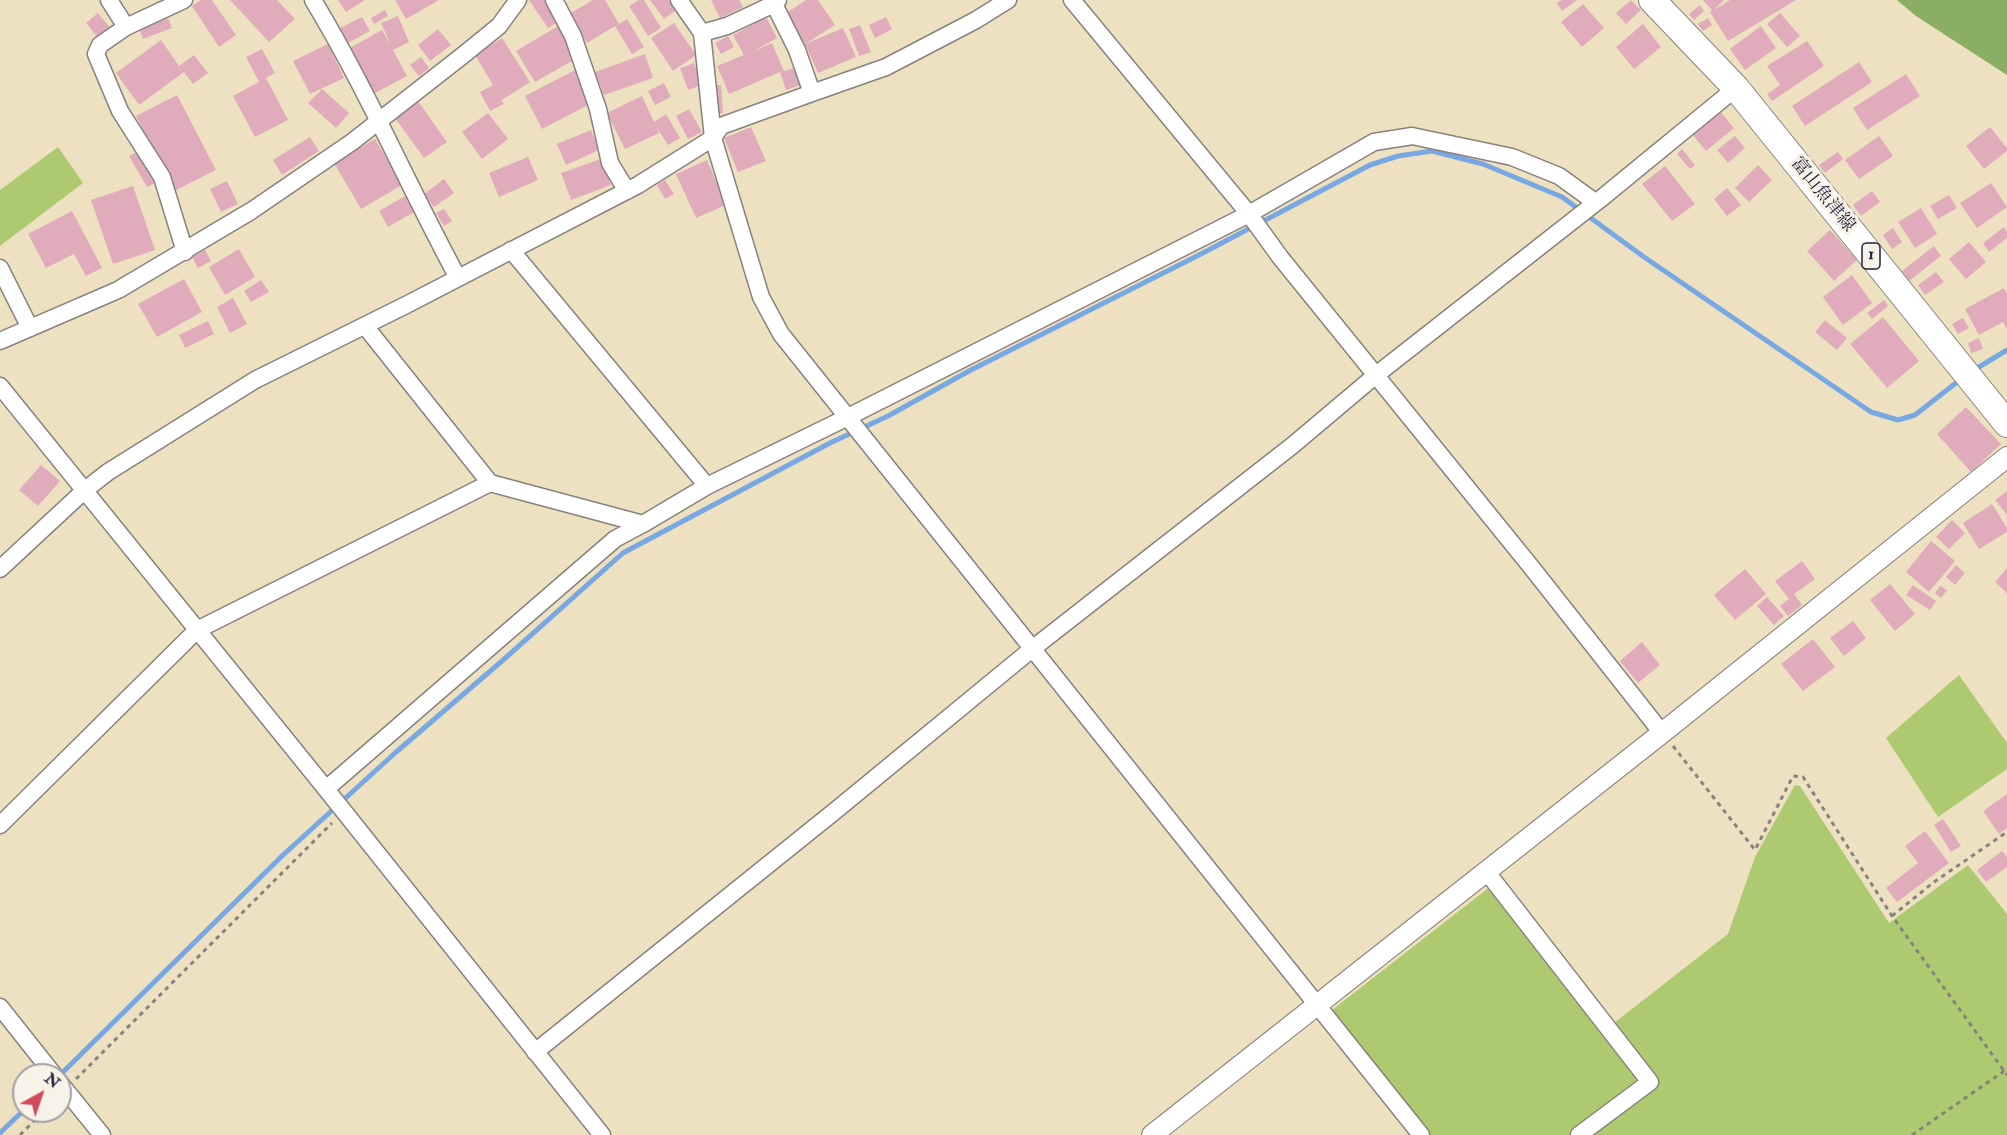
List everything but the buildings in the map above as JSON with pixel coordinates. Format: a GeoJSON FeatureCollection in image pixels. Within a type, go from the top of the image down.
{"type":"FeatureCollection","features":[{"type":"Feature","properties":{"kind":"main road","name":"富山魚津線"},"geometry":{"type":"LineString","coordinates":[[1652,0],[1736,88],[2007,424]]}},
{"type":"Feature","properties":{"kind":"street"},"geometry":{"type":"LineString","coordinates":[[109,0],[126,27]]}},
{"type":"Feature","properties":{"kind":"street"},"geometry":{"type":"LineString","coordinates":[[184,0],[126,27],[100,45],[96,54],[120,111],[162,177],[185,252]]}},
{"type":"Feature","properties":{"kind":"street"},"geometry":{"type":"LineString","coordinates":[[313,0],[335,37],[458,278]]}},
{"type":"Feature","properties":{"kind":"street"},"geometry":{"type":"LineString","coordinates":[[0,341],[118,290],[185,252],[305,176],[352,142],[499,26],[518,0]]}},
{"type":"Feature","properties":{"kind":"street"},"geometry":{"type":"LineString","coordinates":[[554,0],[573,36],[598,109],[610,163],[627,191]]}},
{"type":"Feature","properties":{"kind":"street"},"geometry":{"type":"LineString","coordinates":[[679,0],[702,33],[713,138],[761,297],[781,334],[1269,946],[1318,1003],[1421,1135]]}},
{"type":"Feature","properties":{"kind":"street"},"geometry":{"type":"LineString","coordinates":[[0,569],[85,490],[108,472],[255,380],[627,191],[713,138],[721,126],[886,67],[976,20],[1008,0]]}},
{"type":"Feature","properties":{"kind":"street"},"geometry":{"type":"LineString","coordinates":[[1072,0],[1249,214],[1280,258],[1662,733]]}},
{"type":"Feature","properties":{"kind":"street"},"geometry":{"type":"LineString","coordinates":[[702,33],[727,26],[776,2],[812,93]]}},
{"type":"Feature","properties":{"kind":"street"},"geometry":{"type":"LineString","coordinates":[[535,1052],[1032,649],[1293,445],[1376,375],[1596,202],[1736,88]]}},
{"type":"Feature","properties":{"kind":"street"},"geometry":{"type":"LineString","coordinates":[[326,789],[615,539],[707,486],[1249,214],[1374,142],[1412,136],[1512,157],[1559,176],[1596,202]]}},
{"type":"Feature","properties":{"kind":"street"},"geometry":{"type":"LineString","coordinates":[[511,250],[707,486]]}},
{"type":"Feature","properties":{"kind":"street"},"geometry":{"type":"LineString","coordinates":[[0,268],[30,328]]}},
{"type":"Feature","properties":{"kind":"street"},"geometry":{"type":"LineString","coordinates":[[365,326],[490,483],[644,524]]}},
{"type":"Feature","properties":{"kind":"street"},"geometry":{"type":"LineString","coordinates":[[0,386],[344,811],[602,1135]]}},
{"type":"Feature","properties":{"kind":"street"},"geometry":{"type":"LineString","coordinates":[[1152,1135],[1662,733],[2007,457]]}},
{"type":"Feature","properties":{"kind":"street"},"geometry":{"type":"LineString","coordinates":[[0,825],[197,630],[490,483]]}},
{"type":"Feature","properties":{"kind":"street"},"geometry":{"type":"LineString","coordinates":[[1486,871],[1650,1082],[1580,1135]]}},
{"type":"Feature","properties":{"kind":"street"},"geometry":{"type":"LineString","coordinates":[[0,1007],[44,1063]]}},
{"type":"Feature","properties":{"kind":"street"},"geometry":{"type":"LineString","coordinates":[[72,1097],[102,1135]]}},
{"type":"Feature","properties":{"kind":"path"},"geometry":{"type":"LineString","coordinates":[[1662,733],[1755,850],[1793,776],[1803,777],[1892,916],[2006,1071],[1912,1135]]}},
{"type":"Feature","properties":{"kind":"path"},"geometry":{"type":"LineString","coordinates":[[72,1077],[344,811]]}},
{"type":"Feature","properties":{"kind":"path"},"geometry":{"type":"LineString","coordinates":[[1892,916],[1934,882],[2007,832]]}},
{"type":"Feature","properties":{"kind":"path"},"geometry":{"type":"LineString","coordinates":[[20,1135],[32,1123]]}},
{"type":"Feature","properties":{"kind":"green space"},"geometry":{"type":"Polygon","coordinates":[[[1897,0],[2007,0],[2007,75],[1916,16],[1897,0]]]}},
{"type":"Feature","properties":{"kind":"green space"},"geometry":{"type":"Polygon","coordinates":[[[58,147],[83,183],[0,246],[0,190],[58,147]]]}},
{"type":"Feature","properties":{"kind":"green space"},"geometry":{"type":"Polygon","coordinates":[[[1959,675],[2007,743],[2007,769],[1938,817],[1886,738],[1959,675]]]}},
{"type":"Feature","properties":{"kind":"green space"},"geometry":{"type":"Polygon","coordinates":[[[1795,785],[1800,786],[1889,923],[1968,865],[2007,914],[2007,1135],[1589,1135],[1657,1084],[1614,1023],[1728,934],[1755,857],[1795,785]]]}},
{"type":"Feature","properties":{"kind":"green space"},"geometry":{"type":"Polygon","coordinates":[[[1491,886],[1641,1081],[1571,1135],[1429,1135],[1332,1010],[1491,886]]]}},
{"type":"Feature","properties":{"kind":"waterway"},"geometry":{"type":"LineString","coordinates":[[72,1063],[282,856],[395,753],[623,553],[830,443],[888,416],[969,371],[1199,255],[1370,165],[1398,156],[1432,151],[1483,164],[1562,197],[1644,257],[1871,412],[1898,420],[1915,415],[1961,379]]}},
{"type":"Feature","properties":{"kind":"waterway"},"geometry":{"type":"LineString","coordinates":[[1974,370],[2007,350]]}},
{"type":"Feature","properties":{"kind":"waterway"},"geometry":{"type":"LineString","coordinates":[[0,1133],[12,1122]]}}]}
